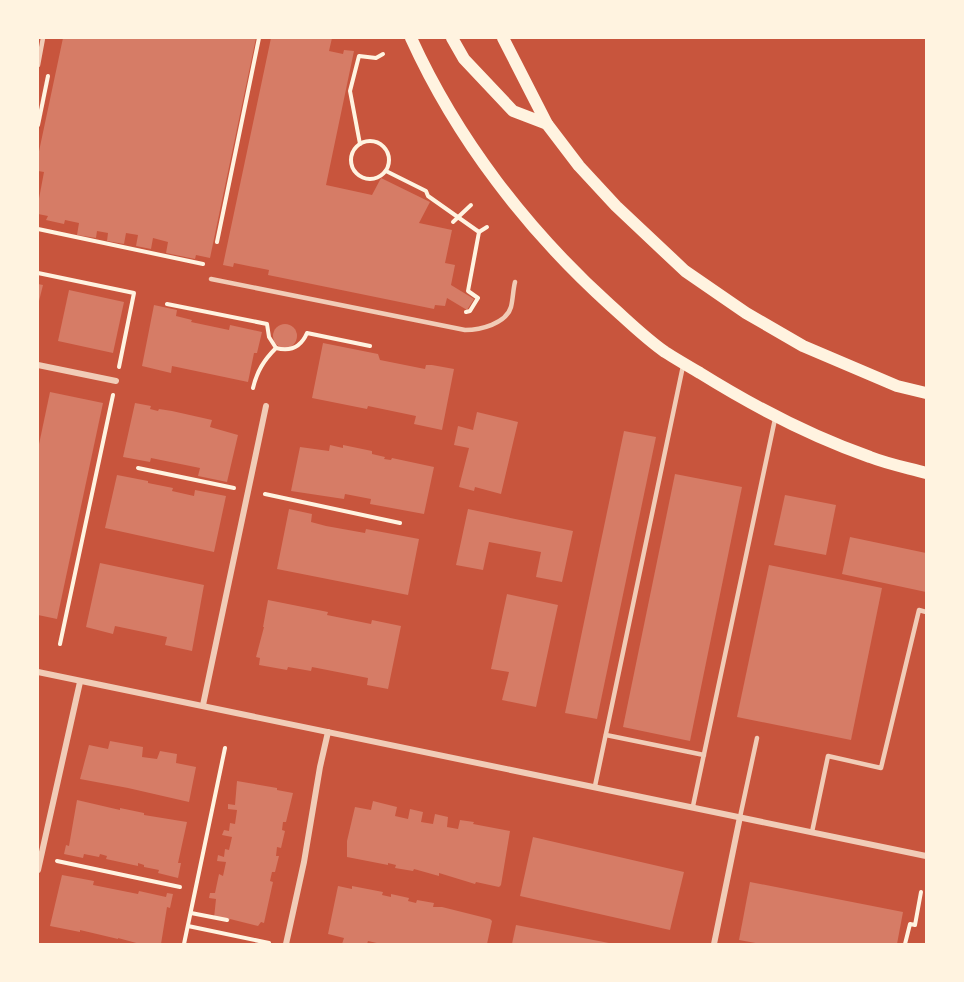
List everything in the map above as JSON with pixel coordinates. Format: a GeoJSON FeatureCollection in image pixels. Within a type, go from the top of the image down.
{"type":"FeatureCollection","features":[{"type":"Feature","properties":{"kind":"main road"},"geometry":{"type":"LineString","coordinates":[[411,38],[437,91],[478,157],[552,249],[641,333],[666,352],[775,417],[870,457],[927,473]]}},
{"type":"Feature","properties":{"kind":"main road"},"geometry":{"type":"LineString","coordinates":[[452,38],[464,59],[513,111],[547,124]]}},
{"type":"Feature","properties":{"kind":"main road"},"geometry":{"type":"LineString","coordinates":[[503,38],[547,124],[579,166],[616,207],[685,271],[746,313],[803,346],[897,386],[927,393]]}},
{"type":"Feature","properties":{"kind":"street"},"geometry":{"type":"LineString","coordinates":[[38,373],[38,365],[116,381]]}},
{"type":"Feature","properties":{"kind":"street"},"geometry":{"type":"LineString","coordinates":[[203,705],[266,406]]}},
{"type":"Feature","properties":{"kind":"street"},"geometry":{"type":"LineString","coordinates":[[38,672],[927,856]]}},
{"type":"Feature","properties":{"kind":"street"},"geometry":{"type":"LineString","coordinates":[[38,870],[80,682]]}},
{"type":"Feature","properties":{"kind":"street"},"geometry":{"type":"LineString","coordinates":[[286,945],[328,732]]}},
{"type":"Feature","properties":{"kind":"street"},"geometry":{"type":"LineString","coordinates":[[714,945],[740,817]]}},
{"type":"Feature","properties":{"kind":"lane"},"geometry":{"type":"LineString","coordinates":[[38,65],[44,38]]}},
{"type":"Feature","properties":{"kind":"lane"},"geometry":{"type":"LineString","coordinates":[[211,279],[473,330],[495,322],[508,313],[515,282]]}},
{"type":"Feature","properties":{"kind":"lane"},"geometry":{"type":"LineString","coordinates":[[596,786],[684,363]]}},
{"type":"Feature","properties":{"kind":"lane"},"geometry":{"type":"LineString","coordinates":[[693,806],[775,417]]}},
{"type":"Feature","properties":{"kind":"lane"},"geometry":{"type":"LineString","coordinates":[[812,832],[828,756],[880,768],[919,610],[927,612]]}},
{"type":"Feature","properties":{"kind":"lane"},"geometry":{"type":"LineString","coordinates":[[606,735],[704,755]]}},
{"type":"Feature","properties":{"kind":"lane"},"geometry":{"type":"LineString","coordinates":[[740,817],[757,738]]}},
{"type":"Feature","properties":{"kind":"path"},"geometry":{"type":"LineString","coordinates":[[217,242],[259,38]]}},
{"type":"Feature","properties":{"kind":"path"},"geometry":{"type":"LineString","coordinates":[[360,144],[350,91],[354,74],[359,56],[376,58],[383,54]]}},
{"type":"Feature","properties":{"kind":"path"},"geometry":{"type":"LineString","coordinates":[[38,125],[49,70]]}},
{"type":"Feature","properties":{"kind":"path"},"geometry":{"type":"LineString","coordinates":[[376,142],[386,149],[390,161],[386,171],[380,177],[362,178],[353,169],[351,156],[360,144],[376,142]]}},
{"type":"Feature","properties":{"kind":"path"},"geometry":{"type":"LineString","coordinates":[[386,171],[426,191],[428,196],[479,232]]}},
{"type":"Feature","properties":{"kind":"path"},"geometry":{"type":"LineString","coordinates":[[453,222],[471,204]]}},
{"type":"Feature","properties":{"kind":"path"},"geometry":{"type":"LineString","coordinates":[[462,312],[470,311],[478,298],[468,291],[479,232],[487,227]]}},
{"type":"Feature","properties":{"kind":"path"},"geometry":{"type":"LineString","coordinates":[[38,229],[206,265]]}},
{"type":"Feature","properties":{"kind":"path"},"geometry":{"type":"LineString","coordinates":[[38,273],[134,293],[60,644]]}},
{"type":"Feature","properties":{"kind":"path"},"geometry":{"type":"LineString","coordinates":[[167,304],[267,324],[269,337],[276,348],[291,350],[302,342],[307,333],[370,346]]}},
{"type":"Feature","properties":{"kind":"path"},"geometry":{"type":"LineString","coordinates":[[253,388],[259,369],[276,348]]}},
{"type":"Feature","properties":{"kind":"path"},"geometry":{"type":"LineString","coordinates":[[138,468],[400,523]]}},
{"type":"Feature","properties":{"kind":"path"},"geometry":{"type":"LineString","coordinates":[[184,945],[225,748]]}},
{"type":"Feature","properties":{"kind":"path"},"geometry":{"type":"LineString","coordinates":[[40,858],[180,887]]}},
{"type":"Feature","properties":{"kind":"path"},"geometry":{"type":"LineString","coordinates":[[905,945],[910,924],[915,925],[921,892]]}},
{"type":"Feature","properties":{"kind":"path"},"geometry":{"type":"LineString","coordinates":[[190,913],[227,920]]}},
{"type":"Feature","properties":{"kind":"path"},"geometry":{"type":"LineString","coordinates":[[188,926],[276,945]]}},
{"type":"Feature","properties":{"kind":"building"},"geometry":{"type":"Polygon","coordinates":[[[63,38],[256,38],[210,258],[196,255],[195,259],[166,253],[168,242],[153,238],[151,249],[136,246],[138,235],[126,233],[124,244],[107,241],[108,233],[97,231],[96,238],[77,235],[79,223],[65,220],[64,224],[46,220],[48,216],[38,214],[44,172],[38,171],[38,156],[63,38]]]}},
{"type":"Feature","properties":{"kind":"building"},"geometry":{"type":"Polygon","coordinates":[[[271,38],[332,38],[329,51],[343,54],[344,50],[354,51],[326,185],[372,195],[381,178],[430,202],[419,223],[452,230],[445,263],[455,265],[451,285],[474,299],[467,310],[447,298],[445,306],[435,305],[434,309],[268,275],[269,270],[234,263],[233,267],[223,265],[271,38]]]}},
{"type":"Feature","properties":{"kind":"building"},"geometry":{"type":"Polygon","coordinates":[[[38,284],[43,285],[38,305],[38,284]]]}},
{"type":"Feature","properties":{"kind":"building"},"geometry":{"type":"Polygon","coordinates":[[[69,290],[124,302],[113,353],[58,341],[69,290]]]}},
{"type":"Feature","properties":{"kind":"building"},"geometry":{"type":"Polygon","coordinates":[[[154,305],[177,310],[176,316],[192,320],[191,322],[229,330],[230,325],[262,332],[257,353],[254,353],[248,382],[172,366],[171,373],[142,366],[154,305]]]}},
{"type":"Feature","properties":{"kind":"building"},"geometry":{"type":"Polygon","coordinates":[[[285,324],[293,328],[297,336],[293,344],[285,348],[277,344],[273,336],[277,328],[285,324]]]}},
{"type":"Feature","properties":{"kind":"building"},"geometry":{"type":"Polygon","coordinates":[[[323,343],[378,354],[380,360],[425,369],[426,365],[432,365],[454,369],[442,430],[414,424],[416,416],[312,398],[323,343]]]}},
{"type":"Feature","properties":{"kind":"building"},"geometry":{"type":"Polygon","coordinates":[[[50,392],[103,403],[57,619],[38,615],[38,449],[50,392]]]}},
{"type":"Feature","properties":{"kind":"building"},"geometry":{"type":"Polygon","coordinates":[[[135,403],[151,406],[150,409],[158,411],[159,409],[172,411],[212,420],[210,427],[238,435],[227,482],[198,476],[200,468],[151,458],[150,462],[123,457],[135,403]]]}},
{"type":"Feature","properties":{"kind":"building"},"geometry":{"type":"Polygon","coordinates":[[[477,412],[518,422],[501,494],[475,487],[474,491],[459,487],[469,448],[454,445],[458,426],[473,430],[477,412]]]}},
{"type":"Feature","properties":{"kind":"building"},"geometry":{"type":"Polygon","coordinates":[[[624,431],[656,437],[597,719],[565,713],[624,431]]]}},
{"type":"Feature","properties":{"kind":"building"},"geometry":{"type":"Polygon","coordinates":[[[330,445],[343,448],[343,445],[372,451],[372,454],[385,457],[384,459],[391,460],[392,458],[434,467],[424,514],[370,504],[371,499],[345,494],[344,499],[291,491],[300,447],[329,451],[330,445]]]}},
{"type":"Feature","properties":{"kind":"building"},"geometry":{"type":"Polygon","coordinates":[[[675,474],[742,487],[690,741],[623,727],[675,474]]]}},
{"type":"Feature","properties":{"kind":"building"},"geometry":{"type":"Polygon","coordinates":[[[117,475],[148,481],[148,483],[173,488],[172,491],[194,496],[195,490],[226,496],[214,552],[105,528],[117,475]]]}},
{"type":"Feature","properties":{"kind":"building"},"geometry":{"type":"Polygon","coordinates":[[[785,495],[836,505],[826,555],[774,545],[785,495]]]}},
{"type":"Feature","properties":{"kind":"building"},"geometry":{"type":"Polygon","coordinates":[[[289,509],[312,514],[311,522],[326,526],[365,533],[366,529],[419,539],[408,595],[277,569],[289,509]]]}},
{"type":"Feature","properties":{"kind":"building"},"geometry":{"type":"Polygon","coordinates":[[[468,509],[573,531],[562,582],[536,577],[541,552],[489,542],[483,570],[456,565],[468,509]]]}},
{"type":"Feature","properties":{"kind":"building"},"geometry":{"type":"Polygon","coordinates":[[[850,537],[926,553],[926,592],[842,574],[850,537]]]}},
{"type":"Feature","properties":{"kind":"building"},"geometry":{"type":"Polygon","coordinates":[[[100,563],[204,585],[192,651],[165,645],[167,637],[115,626],[113,634],[86,627],[100,563]]]}},
{"type":"Feature","properties":{"kind":"building"},"geometry":{"type":"Polygon","coordinates":[[[769,565],[882,588],[851,740],[737,717],[769,565]]]}},
{"type":"Feature","properties":{"kind":"building"},"geometry":{"type":"Polygon","coordinates":[[[507,594],[558,605],[536,707],[502,700],[509,672],[491,669],[507,594]]]}},
{"type":"Feature","properties":{"kind":"building"},"geometry":{"type":"Polygon","coordinates":[[[268,600],[328,612],[327,615],[371,624],[372,620],[401,626],[388,689],[367,685],[368,678],[312,667],[311,671],[259,665],[260,658],[256,657],[268,600]]]}},
{"type":"Feature","properties":{"kind":"building"},"geometry":{"type":"Polygon","coordinates":[[[110,741],[143,747],[142,757],[157,759],[160,751],[177,754],[176,763],[196,767],[189,802],[80,779],[89,745],[108,749],[110,741]]]}},
{"type":"Feature","properties":{"kind":"building"},"geometry":{"type":"Polygon","coordinates":[[[237,781],[293,793],[286,822],[283,822],[282,830],[285,831],[281,848],[277,847],[276,856],[279,856],[275,872],[272,872],[270,881],[273,882],[264,923],[261,922],[258,926],[230,919],[229,921],[214,918],[216,899],[209,898],[210,893],[215,893],[219,874],[223,876],[226,862],[217,861],[218,855],[224,857],[225,849],[229,850],[232,837],[222,835],[224,830],[229,831],[230,823],[235,824],[237,810],[228,809],[228,804],[235,805],[237,781]]]}},
{"type":"Feature","properties":{"kind":"building"},"geometry":{"type":"Polygon","coordinates":[[[77,800],[187,822],[178,863],[181,863],[178,878],[158,873],[159,870],[144,867],[138,863],[138,866],[106,859],[107,856],[100,854],[99,857],[84,854],[83,858],[64,854],[66,845],[69,846],[77,800]]]}},
{"type":"Feature","properties":{"kind":"building"},"geometry":{"type":"Polygon","coordinates":[[[373,801],[397,807],[395,816],[408,819],[410,809],[423,812],[421,822],[433,824],[435,814],[448,817],[447,827],[458,829],[460,820],[510,831],[501,885],[499,887],[476,882],[475,884],[439,873],[439,876],[414,869],[413,871],[395,868],[396,865],[388,863],[388,865],[347,857],[347,841],[355,807],[371,810],[373,801]]]}},
{"type":"Feature","properties":{"kind":"building"},"geometry":{"type":"Polygon","coordinates":[[[533,837],[684,872],[670,930],[520,896],[533,837]]]}},
{"type":"Feature","properties":{"kind":"building"},"geometry":{"type":"Polygon","coordinates":[[[62,875],[94,881],[93,885],[138,894],[139,891],[166,897],[167,893],[173,894],[170,908],[167,907],[161,944],[140,944],[80,930],[80,932],[50,926],[62,875]]]}},
{"type":"Feature","properties":{"kind":"building"},"geometry":{"type":"Polygon","coordinates":[[[750,882],[903,912],[897,944],[761,944],[739,940],[750,882]]]}},
{"type":"Feature","properties":{"kind":"building"},"geometry":{"type":"Polygon","coordinates":[[[338,886],[352,889],[352,886],[383,892],[382,895],[391,897],[391,894],[409,898],[408,901],[416,903],[417,900],[434,903],[433,907],[442,907],[490,919],[492,921],[487,944],[381,944],[368,941],[367,944],[342,944],[344,938],[328,934],[338,886]]]}},
{"type":"Feature","properties":{"kind":"building"},"geometry":{"type":"Polygon","coordinates":[[[516,925],[609,943],[609,944],[512,944],[516,925]]]}}]}
